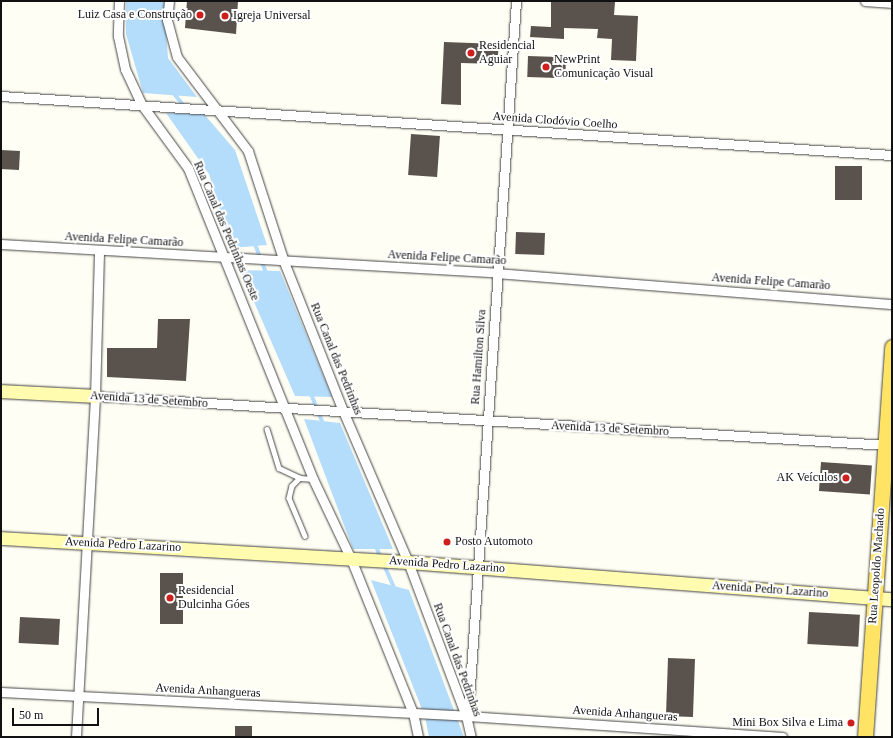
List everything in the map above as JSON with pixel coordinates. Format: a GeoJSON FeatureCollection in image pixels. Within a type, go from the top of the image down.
{"type":"FeatureCollection","features":[{"type":"Feature","properties":{"kind":"main road","name":"Rua Leopoldo Machado"},"geometry":{"type":"LineString","coordinates":[[865,737],[888,445],[892,347]]}},
{"type":"Feature","properties":{"kind":"main road","name":"Avenida 13 de Setembro"},"geometry":{"type":"LineString","coordinates":[[1,391],[95,396]]}},
{"type":"Feature","properties":{"kind":"main road","name":"Avenida Pedro Lazarino"},"geometry":{"type":"LineString","coordinates":[[1,538],[382,560],[892,599]]}},
{"type":"Feature","properties":{"kind":"street","name":"Rua Canal das Pedrinhas Oeste"},"geometry":{"type":"LineString","coordinates":[[119,1],[118,36],[125,69],[146,105],[188,168],[229,258],[284,409]]}},
{"type":"Feature","properties":{"kind":"street","name":"Rua Canal das Pedrinhas"},"geometry":{"type":"LineString","coordinates":[[170,1],[168,20],[177,57],[248,151],[284,262],[343,412],[408,562],[471,737]]}},
{"type":"Feature","properties":{"kind":"street","name":"Rua Hamilton Silva"},"geometry":{"type":"LineString","coordinates":[[464,716],[508,130],[516,1]]}},
{"type":"Feature","properties":{"kind":"street"},"geometry":{"type":"LineString","coordinates":[[865,1],[892,3]]}},
{"type":"Feature","properties":{"kind":"street"},"geometry":{"type":"LineString","coordinates":[[1,96],[146,105]]}},
{"type":"Feature","properties":{"kind":"street","name":"Avenida Clodóvio Coelho"},"geometry":{"type":"LineString","coordinates":[[146,105],[892,155]]}},
{"type":"Feature","properties":{"kind":"street","name":"Avenida Felipe Camarão"},"geometry":{"type":"LineString","coordinates":[[1,244],[284,262],[497,273],[892,304]]}},
{"type":"Feature","properties":{"kind":"street"},"geometry":{"type":"LineString","coordinates":[[76,737],[95,396],[99,251]]}},
{"type":"Feature","properties":{"kind":"street","name":"Avenida 13 de Setembro"},"geometry":{"type":"LineString","coordinates":[[95,396],[486,422],[888,445]]}},
{"type":"Feature","properties":{"kind":"street"},"geometry":{"type":"LineString","coordinates":[[284,409],[313,479],[351,559],[416,713],[418,737]]}},
{"type":"Feature","properties":{"kind":"street","name":"Avenida Anhangueras"},"geometry":{"type":"LineString","coordinates":[[1,692],[416,713],[782,737]]}},
{"type":"Feature","properties":{"kind":"lane"},"geometry":{"type":"LineString","coordinates":[[266,429],[279,468],[300,478],[313,479]]}},
{"type":"Feature","properties":{"kind":"lane"},"geometry":{"type":"LineString","coordinates":[[300,478],[292,486],[288,498],[305,536]]}},
{"type":"Feature","properties":{"kind":"water"},"geometry":{"type":"Polygon","coordinates":[[[126,1],[164,1],[168,58],[197,97],[143,93],[126,34],[126,1]]]}},
{"type":"Feature","properties":{"kind":"water"},"geometry":{"type":"Polygon","coordinates":[[[166,113],[204,114],[235,150],[267,245],[231,248],[209,174],[166,113]]]}},
{"type":"Feature","properties":{"kind":"water"},"geometry":{"type":"Polygon","coordinates":[[[240,270],[280,271],[332,397],[295,396],[240,270]]]}},
{"type":"Feature","properties":{"kind":"water"},"geometry":{"type":"Polygon","coordinates":[[[304,419],[340,423],[393,549],[353,549],[304,419]]]}},
{"type":"Feature","properties":{"kind":"water"},"geometry":{"type":"Polygon","coordinates":[[[371,580],[409,590],[464,737],[429,737],[425,717],[371,580]]]}},
{"type":"Feature","properties":{"kind":"building"},"geometry":{"type":"Polygon","coordinates":[[[187,1],[238,1],[236,34],[185,28],[187,1]]]}},
{"type":"Feature","properties":{"kind":"building"},"geometry":{"type":"Polygon","coordinates":[[[551,1],[615,2],[614,15],[638,16],[636,61],[611,60],[612,39],[597,38],[598,29],[564,28],[564,39],[530,37],[531,26],[551,27],[551,1]]]}},
{"type":"Feature","properties":{"kind":"building"},"geometry":{"type":"Polygon","coordinates":[[[444,42],[499,44],[497,64],[461,63],[461,105],[441,104],[444,42]]]}},
{"type":"Feature","properties":{"kind":"building","name":"NewPrint Comunicação Visual"},"geometry":{"type":"Polygon","coordinates":[[[528,56],[566,57],[565,78],[527,77],[528,56]]]}},
{"type":"Feature","properties":{"kind":"building"},"geometry":{"type":"Polygon","coordinates":[[[411,134],[440,136],[437,177],[408,175],[411,134]]]}},
{"type":"Feature","properties":{"kind":"building"},"geometry":{"type":"Polygon","coordinates":[[[1,150],[20,151],[19,170],[1,169],[1,150]]]}},
{"type":"Feature","properties":{"kind":"building"},"geometry":{"type":"Polygon","coordinates":[[[835,166],[862,166],[862,200],[835,200],[835,166]]]}},
{"type":"Feature","properties":{"kind":"building"},"geometry":{"type":"Polygon","coordinates":[[[516,232],[545,233],[544,255],[515,254],[516,232]]]}},
{"type":"Feature","properties":{"kind":"building"},"geometry":{"type":"Polygon","coordinates":[[[158,319],[190,319],[186,381],[107,377],[107,348],[157,348],[158,319]]]}},
{"type":"Feature","properties":{"kind":"building","name":"AK Veículos"},"geometry":{"type":"Polygon","coordinates":[[[821,462],[872,466],[870,494],[819,491],[821,462]]]}},
{"type":"Feature","properties":{"kind":"building","name":"Residencial Dulcinha Góes"},"geometry":{"type":"Polygon","coordinates":[[[160,573],[183,573],[183,624],[160,624],[160,573]]]}},
{"type":"Feature","properties":{"kind":"building"},"geometry":{"type":"Polygon","coordinates":[[[809,612],[860,615],[858,647],[807,644],[809,612]]]}},
{"type":"Feature","properties":{"kind":"building"},"geometry":{"type":"Polygon","coordinates":[[[20,617],[60,619],[59,645],[19,643],[20,617]]]}},
{"type":"Feature","properties":{"kind":"building"},"geometry":{"type":"Polygon","coordinates":[[[668,658],[695,659],[693,717],[666,716],[668,658]]]}},
{"type":"Feature","properties":{"kind":"building"},"geometry":{"type":"Polygon","coordinates":[[[235,726],[252,726],[252,737],[235,737],[235,726]]]}},
{"type":"Feature","properties":{"kind":"waterway"},"geometry":{"type":"LineString","coordinates":[[174,93],[185,107]]}},
{"type":"Feature","properties":{"kind":"waterway"},"geometry":{"type":"LineString","coordinates":[[255,243],[267,274]]}},
{"type":"Feature","properties":{"kind":"waterway"},"geometry":{"type":"LineString","coordinates":[[311,393],[324,426]]}},
{"type":"Feature","properties":{"kind":"waterway"},"geometry":{"type":"LineString","coordinates":[[376,545],[381,558]]}},
{"type":"Feature","properties":{"kind":"waterway"},"geometry":{"type":"LineString","coordinates":[[384,564],[395,589]]}},
{"type":"Feature","properties":{"kind":"place","name":"Luiz Casa e Construção"},"geometry":{"type":"Point","coordinates":[200,15]}},
{"type":"Feature","properties":{"kind":"place","name":"Igreja Universal"},"geometry":{"type":"Point","coordinates":[225,16]}},
{"type":"Feature","properties":{"kind":"place","name":"Residencial Aguiar"},"geometry":{"type":"Point","coordinates":[471,53]}},
{"type":"Feature","properties":{"kind":"place","name":"NewPrint Comunicação Visual"},"geometry":{"type":"Point","coordinates":[546,67]}},
{"type":"Feature","properties":{"kind":"place","name":"AK Veículos"},"geometry":{"type":"Point","coordinates":[846,478]}},
{"type":"Feature","properties":{"kind":"place","name":"Posto Automoto"},"geometry":{"type":"Point","coordinates":[447,542]}},
{"type":"Feature","properties":{"kind":"place","name":"Residencial Dulcinha Góes"},"geometry":{"type":"Point","coordinates":[170,598]}},
{"type":"Feature","properties":{"kind":"place","name":"Mini Box Silva e Lima"},"geometry":{"type":"Point","coordinates":[851,723]}}]}
